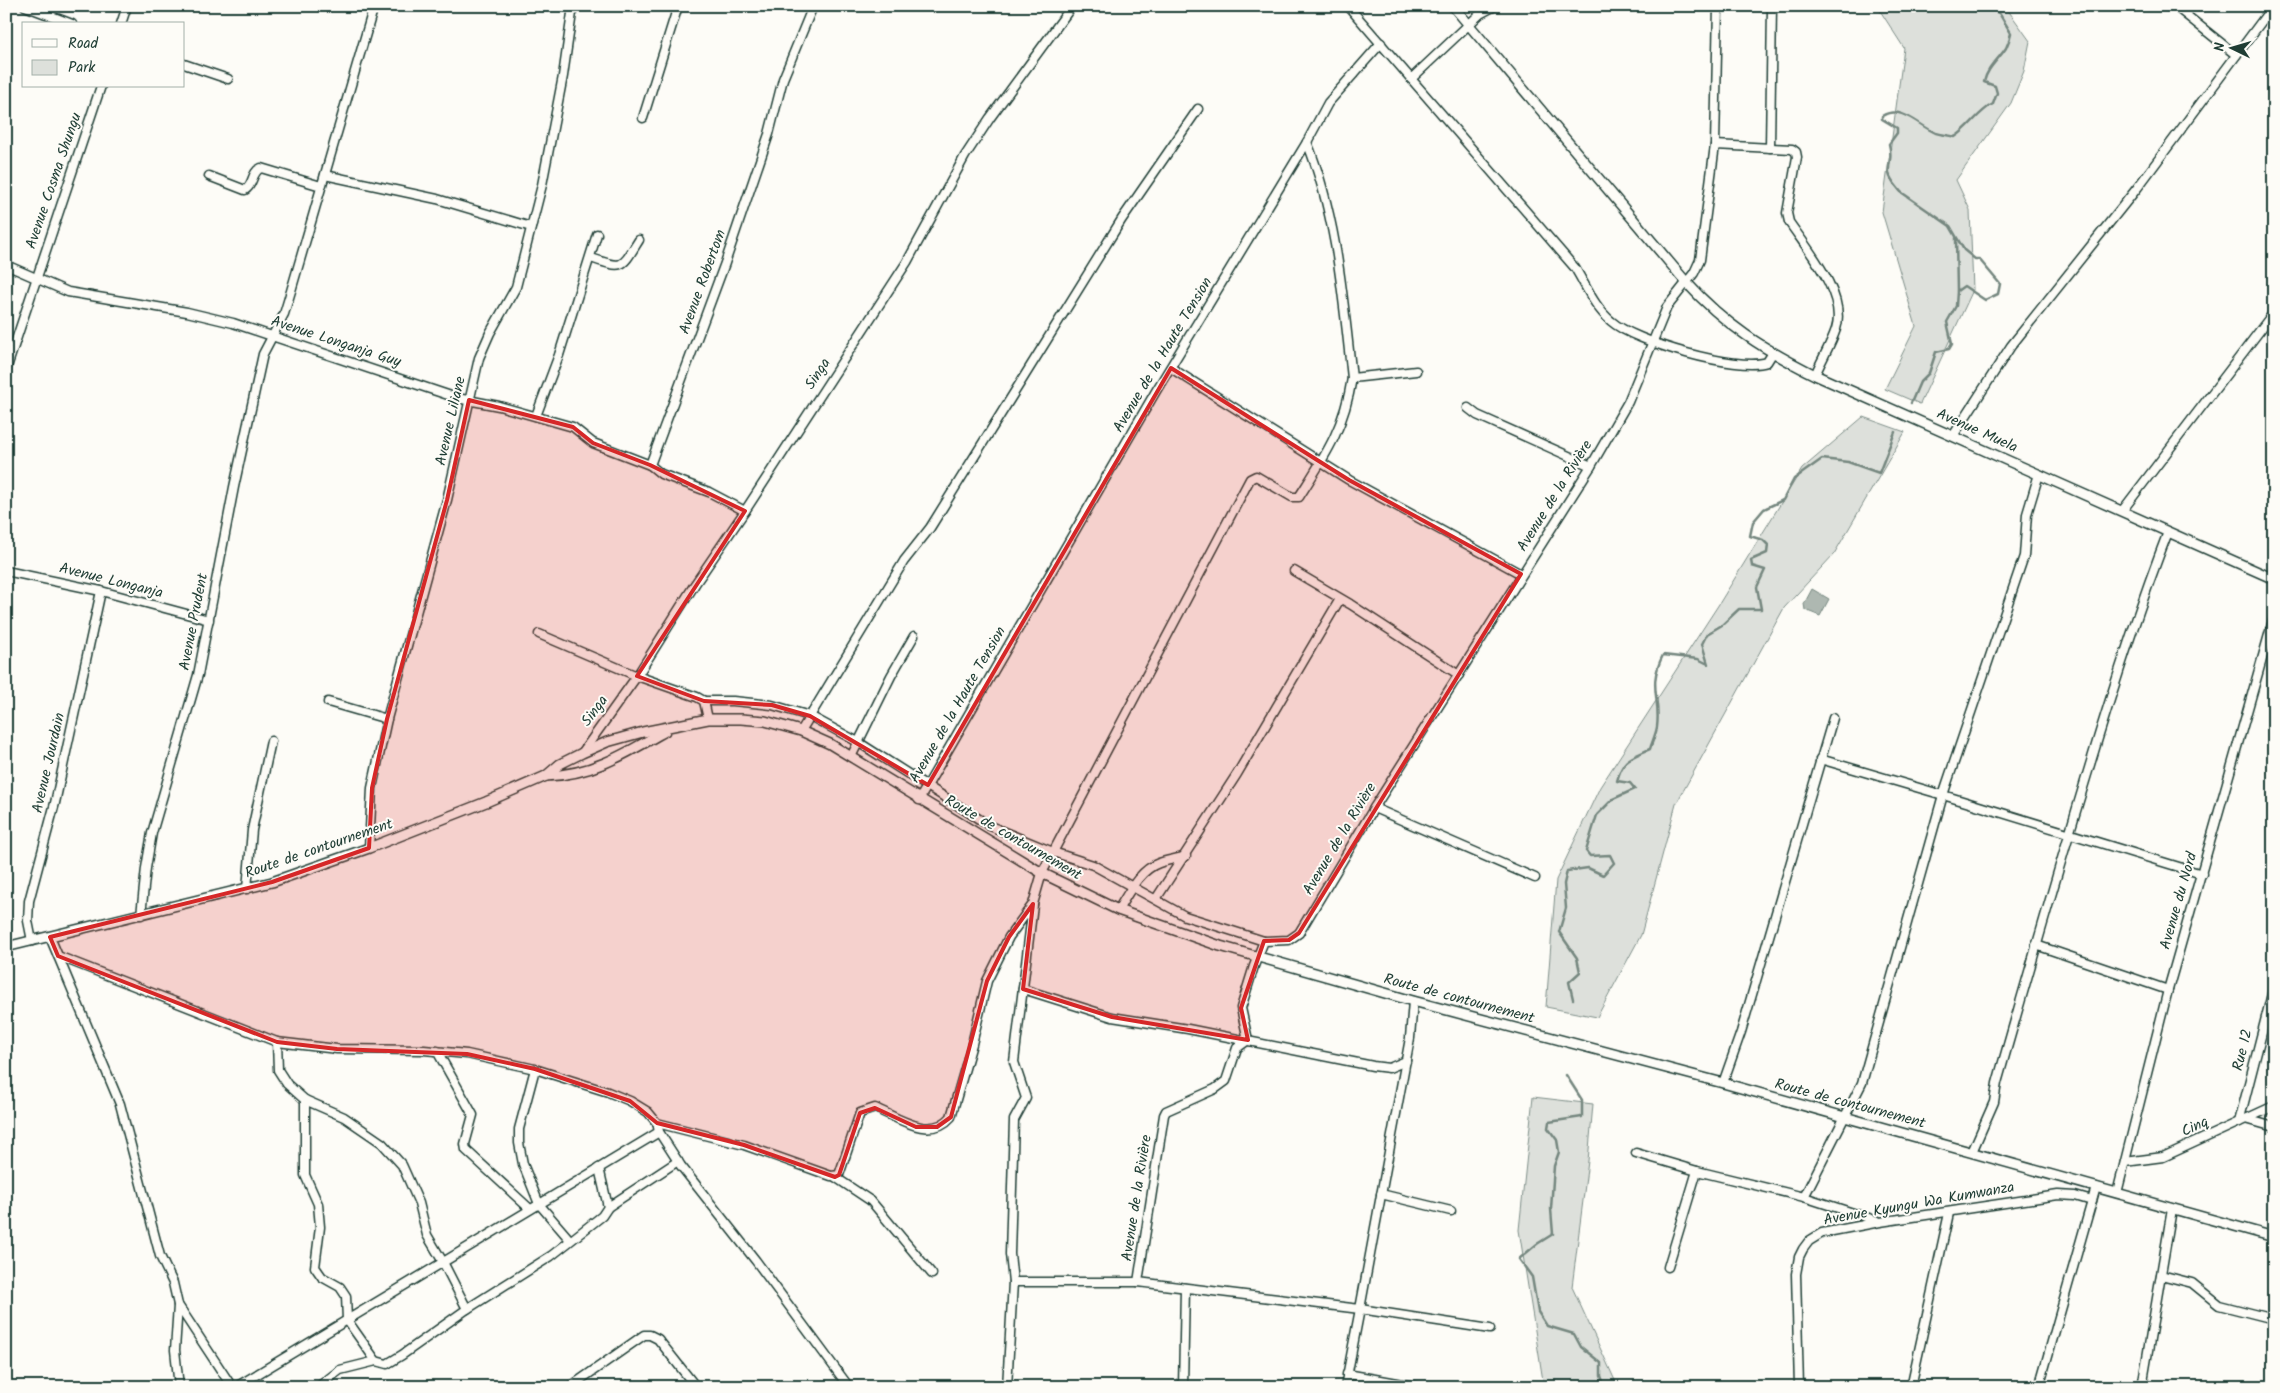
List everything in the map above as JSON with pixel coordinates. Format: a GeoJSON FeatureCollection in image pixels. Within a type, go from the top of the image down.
{"type":"FeatureCollection","features":[{"type":"Feature","properties":{"kind":"street"},"geometry":{"type":"LineString","coordinates":[[25,6],[67,22]]}},
{"type":"Feature","properties":{"kind":"street"},"geometry":{"type":"LineString","coordinates":[[123,22],[127,6]]}},
{"type":"Feature","properties":{"kind":"street","name":"Avenue Prudent"},"geometry":{"type":"LineString","coordinates":[[141,915],[152,833],[198,675],[263,354],[266,344],[273,336],[289,297],[374,6]]}},
{"type":"Feature","properties":{"kind":"street","name":"Avenue Liliane"},"geometry":{"type":"LineString","coordinates":[[369,848],[372,788],[387,719],[447,500],[479,358],[490,333],[516,287],[542,185],[561,85],[573,6]]}},
{"type":"Feature","properties":{"kind":"street"},"geometry":{"type":"LineString","coordinates":[[643,118],[678,6]]}},
{"type":"Feature","properties":{"kind":"street","name":"Avenue Robertom"},"geometry":{"type":"LineString","coordinates":[[650,465],[726,263],[769,134],[783,79],[813,6]]}},
{"type":"Feature","properties":{"kind":"street","name":"Singa"},"geometry":{"type":"LineString","coordinates":[[582,752],[637,676],[695,584],[745,511],[907,262],[965,156],[990,118],[1072,6]]}},
{"type":"Feature","properties":{"kind":"street"},"geometry":{"type":"LineString","coordinates":[[1348,6],[1575,268],[1602,313],[1613,324],[1654,342],[1736,364],[1759,365],[1767,362],[1772,354]]}},
{"type":"Feature","properties":{"kind":"street"},"geometry":{"type":"LineString","coordinates":[[1453,6],[1468,25]]}},
{"type":"Feature","properties":{"kind":"street"},"geometry":{"type":"LineString","coordinates":[[1411,79],[1480,14],[1495,6]]}},
{"type":"Feature","properties":{"kind":"street","name":"Avenue de la Rivière"},"geometry":{"type":"LineString","coordinates":[[704,701],[733,701],[772,705],[810,716],[858,742],[990,826],[1053,852],[1093,865],[1185,916],[1264,941],[1289,940],[1299,932],[1374,808],[1521,574],[1592,466],[1628,402],[1667,307],[1700,260],[1706,228],[1715,145],[1718,6]]}},
{"type":"Feature","properties":{"kind":"street"},"geometry":{"type":"LineString","coordinates":[[1770,148],[1772,6]]}},
{"type":"Feature","properties":{"kind":"street"},"geometry":{"type":"LineString","coordinates":[[2175,6],[2236,56]]}},
{"type":"Feature","properties":{"kind":"street"},"geometry":{"type":"LineString","coordinates":[[1953,436],[2011,346],[2138,187],[2273,6]]}},
{"type":"Feature","properties":{"kind":"street","name":"Avenue Muela"},"geometry":{"type":"LineString","coordinates":[[1468,25],[1686,282],[1720,316],[1772,354],[2274,578]]}},
{"type":"Feature","properties":{"kind":"street","name":"Avenue de la Haute Tension"},"geometry":{"type":"LineString","coordinates":[[918,800],[1170,368],[1307,142],[1328,103],[1381,43]]}},
{"type":"Feature","properties":{"kind":"street"},"geometry":{"type":"LineString","coordinates":[[185,64],[228,79]]}},
{"type":"Feature","properties":{"kind":"street","name":"Avenue Cosma Shungu"},"geometry":{"type":"LineString","coordinates":[[6,370],[100,88]]}},
{"type":"Feature","properties":{"kind":"street"},"geometry":{"type":"LineString","coordinates":[[801,731],[904,561],[930,528],[1122,219],[1198,109]]}},
{"type":"Feature","properties":{"kind":"street"},"geometry":{"type":"LineString","coordinates":[[1007,1387],[1013,1282],[1010,1254],[1014,1120],[1026,1098],[1014,1062],[1033,904],[1042,873],[1250,479],[1256,476],[1296,498],[1299,497],[1337,435],[1349,395],[1352,378],[1338,255],[1320,177],[1307,142]]}},
{"type":"Feature","properties":{"kind":"street"},"geometry":{"type":"LineString","coordinates":[[1715,145],[1792,149],[1796,152],[1787,213],[1790,222],[1835,295],[1839,314],[1836,329],[1815,374]]}},
{"type":"Feature","properties":{"kind":"street"},"geometry":{"type":"LineString","coordinates":[[209,176],[245,190],[250,187],[255,172],[261,168],[321,186]]}},
{"type":"Feature","properties":{"kind":"street"},"geometry":{"type":"LineString","coordinates":[[325,175],[437,199],[531,227]]}},
{"type":"Feature","properties":{"kind":"street"},"geometry":{"type":"LineString","coordinates":[[536,416],[560,355],[597,234]]}},
{"type":"Feature","properties":{"kind":"street"},"geometry":{"type":"LineString","coordinates":[[591,258],[614,266],[621,266],[626,262],[639,240]]}},
{"type":"Feature","properties":{"kind":"street","name":"Avenue Longanja Guy"},"geometry":{"type":"LineString","coordinates":[[6,265],[50,286],[68,292],[187,312],[233,323],[469,400],[573,427],[593,443],[650,465]]}},
{"type":"Feature","properties":{"kind":"street"},"geometry":{"type":"LineString","coordinates":[[2122,511],[2274,312]]}},
{"type":"Feature","properties":{"kind":"street"},"geometry":{"type":"LineString","coordinates":[[1170,368],[1321,463],[1521,574]]}},
{"type":"Feature","properties":{"kind":"street"},"geometry":{"type":"LineString","coordinates":[[1352,378],[1416,371]]}},
{"type":"Feature","properties":{"kind":"street"},"geometry":{"type":"LineString","coordinates":[[1468,408],[1476,415],[1592,466]]}},
{"type":"Feature","properties":{"kind":"street"},"geometry":{"type":"LineString","coordinates":[[650,465],[661,474],[714,494],[745,511]]}},
{"type":"Feature","properties":{"kind":"street"},"geometry":{"type":"LineString","coordinates":[[1804,1197],[1862,1084],[1943,795],[2024,556],[2027,514],[2039,474]]}},
{"type":"Feature","properties":{"kind":"street"},"geometry":{"type":"LineString","coordinates":[[1972,1152],[1994,1102],[1997,1083],[2069,833],[2132,628],[2168,532]]}},
{"type":"Feature","properties":{"kind":"street","name":"Avenue Longanja"},"geometry":{"type":"LineString","coordinates":[[6,571],[101,591],[209,620]]}},
{"type":"Feature","properties":{"kind":"street"},"geometry":{"type":"LineString","coordinates":[[1294,571],[1340,598],[1459,675]]}},
{"type":"Feature","properties":{"kind":"street","name":"Avenue Jourdain"},"geometry":{"type":"LineString","coordinates":[[32,941],[28,921],[29,901],[55,803],[101,591]]}},
{"type":"Feature","properties":{"kind":"street"},"geometry":{"type":"LineString","coordinates":[[1156,899],[1186,856],[1237,774],[1340,598]]}},
{"type":"Feature","properties":{"kind":"street","name":"Avenue du Nord"},"geometry":{"type":"LineString","coordinates":[[2117,1193],[2168,990],[2274,617]]}},
{"type":"Feature","properties":{"kind":"street"},"geometry":{"type":"LineString","coordinates":[[539,634],[637,676],[697,696],[704,701],[708,719]]}},
{"type":"Feature","properties":{"kind":"street"},"geometry":{"type":"LineString","coordinates":[[851,757],[891,676],[914,636]]}},
{"type":"Feature","properties":{"kind":"street"},"geometry":{"type":"LineString","coordinates":[[328,702],[387,719]]}},
{"type":"Feature","properties":{"kind":"street"},"geometry":{"type":"LineString","coordinates":[[1723,1084],[1741,1032],[1833,718]]}},
{"type":"Feature","properties":{"kind":"street","name":"Route de contournement"},"geometry":{"type":"LineString","coordinates":[[6,947],[272,882],[369,848],[546,776],[560,764],[582,752],[634,734],[708,719],[765,721],[801,731],[830,744],[918,800],[1042,873],[1118,910],[1257,957],[1845,1117],[2274,1237]]}},
{"type":"Feature","properties":{"kind":"street","name":"Route de contournement"},"geometry":{"type":"LineString","coordinates":[[546,776],[560,776],[588,770],[615,760],[672,727]]}},
{"type":"Feature","properties":{"kind":"street"},"geometry":{"type":"LineString","coordinates":[[247,889],[252,830],[270,741]]}},
{"type":"Feature","properties":{"kind":"street"},"geometry":{"type":"LineString","coordinates":[[1820,759],[2202,874]]}},
{"type":"Feature","properties":{"kind":"street"},"geometry":{"type":"LineString","coordinates":[[1374,808],[1535,878]]}},
{"type":"Feature","properties":{"kind":"street"},"geometry":{"type":"LineString","coordinates":[[1118,910],[1140,877],[1157,864],[1186,856]]}},
{"type":"Feature","properties":{"kind":"street"},"geometry":{"type":"LineString","coordinates":[[835,1177],[839,1175],[860,1113],[875,1108],[916,1127],[937,1127],[945,1124],[951,1117],[972,1044],[987,981],[1010,937],[1033,904]]}},
{"type":"Feature","properties":{"kind":"street"},"geometry":{"type":"LineString","coordinates":[[50,937],[120,1104],[160,1256],[173,1283],[178,1306],[175,1350],[180,1387]]}},
{"type":"Feature","properties":{"kind":"street"},"geometry":{"type":"LineString","coordinates":[[1248,1040],[1240,1008],[1264,941]]}},
{"type":"Feature","properties":{"kind":"street"},"geometry":{"type":"LineString","coordinates":[[2036,945],[2168,990]]}},
{"type":"Feature","properties":{"kind":"street"},"geometry":{"type":"LineString","coordinates":[[58,956],[277,1042],[337,1050],[437,1051],[467,1054],[535,1069],[608,1092],[630,1101],[648,1112],[657,1123],[659,1132],[678,1161],[756,1261],[849,1387]]}},
{"type":"Feature","properties":{"kind":"street","name":"Rue 12"},"geometry":{"type":"LineString","coordinates":[[2242,1121],[2274,986]]}},
{"type":"Feature","properties":{"kind":"street"},"geometry":{"type":"LineString","coordinates":[[1023,989],[1112,1017],[1248,1040],[1381,1067],[1388,1068],[1406,1061]]}},
{"type":"Feature","properties":{"kind":"street"},"geometry":{"type":"LineString","coordinates":[[1344,1387],[1406,1061],[1413,1001]]}},
{"type":"Feature","properties":{"kind":"street","name":"Avenue de la Rivière"},"geometry":{"type":"LineString","coordinates":[[1013,1282],[1138,1282],[1164,1115],[1166,1111],[1215,1089],[1226,1081],[1238,1048],[1248,1040]]}},
{"type":"Feature","properties":{"kind":"street"},"geometry":{"type":"LineString","coordinates":[[277,1042],[278,1070],[287,1084],[305,1100],[344,1117],[382,1143],[402,1165],[419,1204],[427,1235],[444,1262],[467,1309]]}},
{"type":"Feature","properties":{"kind":"street"},"geometry":{"type":"LineString","coordinates":[[437,1051],[474,1115],[465,1144],[466,1150],[530,1209]]}},
{"type":"Feature","properties":{"kind":"street"},"geometry":{"type":"LineString","coordinates":[[535,1069],[519,1129],[519,1144],[523,1164],[539,1204],[570,1240]]}},
{"type":"Feature","properties":{"kind":"street"},"geometry":{"type":"LineString","coordinates":[[305,1100],[305,1175],[318,1204],[320,1227],[315,1267],[322,1277],[340,1287],[346,1296],[347,1320],[376,1361]]}},
{"type":"Feature","properties":{"kind":"street","name":"Cinq"},"geometry":{"type":"LineString","coordinates":[[2125,1162],[2163,1157],[2274,1106]]}},
{"type":"Feature","properties":{"kind":"street"},"geometry":{"type":"LineString","coordinates":[[2242,1121],[2274,1127]]}},
{"type":"Feature","properties":{"kind":"street"},"geometry":{"type":"LineString","coordinates":[[657,1123],[744,1146],[835,1177],[871,1201],[932,1274]]}},
{"type":"Feature","properties":{"kind":"street"},"geometry":{"type":"LineString","coordinates":[[236,1387],[659,1132]]}},
{"type":"Feature","properties":{"kind":"street"},"geometry":{"type":"LineString","coordinates":[[1636,1153],[1697,1171],[1804,1197],[1880,1222]]}},
{"type":"Feature","properties":{"kind":"street"},"geometry":{"type":"LineString","coordinates":[[318,1387],[340,1370],[376,1361],[386,1364],[402,1355],[467,1309],[551,1256],[602,1216],[608,1207],[678,1161]]}},
{"type":"Feature","properties":{"kind":"street"},"geometry":{"type":"LineString","coordinates":[[599,1168],[608,1207]]}},
{"type":"Feature","properties":{"kind":"street"},"geometry":{"type":"LineString","coordinates":[[1668,1267],[1697,1171]]}},
{"type":"Feature","properties":{"kind":"street"},"geometry":{"type":"LineString","coordinates":[[2038,1387],[2096,1188]]}},
{"type":"Feature","properties":{"kind":"street"},"geometry":{"type":"LineString","coordinates":[[1381,1194],[1450,1211]]}},
{"type":"Feature","properties":{"kind":"street","name":"Avenue Kyungu Wa Kumwanza"},"geometry":{"type":"LineString","coordinates":[[1799,1387],[1796,1274],[1799,1257],[1809,1241],[1822,1233],[1880,1222],[2058,1195],[2075,1196],[2092,1202]]}},
{"type":"Feature","properties":{"kind":"street"},"geometry":{"type":"LineString","coordinates":[[2142,1387],[2172,1209]]}},
{"type":"Feature","properties":{"kind":"street"},"geometry":{"type":"LineString","coordinates":[[1911,1387],[1949,1213]]}},
{"type":"Feature","properties":{"kind":"street"},"geometry":{"type":"LineString","coordinates":[[2161,1274],[2192,1283],[2219,1305],[2274,1319]]}},
{"type":"Feature","properties":{"kind":"street"},"geometry":{"type":"LineString","coordinates":[[1138,1282],[1360,1309],[1490,1330]]}},
{"type":"Feature","properties":{"kind":"street"},"geometry":{"type":"LineString","coordinates":[[1183,1387],[1185,1288]]}},
{"type":"Feature","properties":{"kind":"street"},"geometry":{"type":"LineString","coordinates":[[178,1306],[232,1387]]}},
{"type":"Feature","properties":{"kind":"street"},"geometry":{"type":"LineString","coordinates":[[570,1387],[644,1335],[650,1335],[658,1339],[696,1387]]}},
{"type":"Feature","properties":{"kind":"street"},"geometry":{"type":"LineString","coordinates":[[1347,1374],[1420,1387]]}},
{"type":"Feature","properties":{"kind":"highlighted area"},"geometry":{"type":"Polygon","coordinates":[[[1171,368],[1349,480],[1521,574],[1299,933],[1289,940],[1264,941],[1241,1008],[1248,1040],[1112,1017],[1023,989],[1033,904],[1009,937],[987,981],[951,1117],[937,1127],[916,1127],[875,1108],[860,1113],[839,1175],[835,1177],[744,1145],[657,1123],[630,1101],[535,1069],[467,1054],[337,1049],[277,1042],[58,956],[50,937],[272,882],[369,848],[372,788],[387,719],[447,500],[469,400],[573,427],[593,443],[650,465],[745,511],[637,676],[704,701],[772,705],[810,716],[928,785],[1171,368]]]}},
{"type":"Feature","properties":{"kind":"green space"},"geometry":{"type":"Polygon","coordinates":[[[1877,6],[2005,6],[2030,41],[2024,71],[2011,103],[1956,180],[1970,210],[1973,290],[1920,404],[1885,389],[1916,326],[1882,212],[1904,48],[1877,6]]]}},
{"type":"Feature","properties":{"kind":"green space"},"geometry":{"type":"Polygon","coordinates":[[[1863,417],[1905,432],[1834,554],[1784,608],[1676,804],[1641,935],[1597,1017],[1546,1007],[1556,880],[1600,787],[1719,604],[1802,469],[1863,417]]]}},
{"type":"Feature","properties":{"kind":"green space"},"geometry":{"type":"Polygon","coordinates":[[[1533,1097],[1593,1104],[1588,1161],[1572,1287],[1618,1387],[1544,1387],[1519,1230],[1533,1097]]]}},
{"type":"Feature","properties":{"kind":"shaded area"},"geometry":{"type":"Polygon","coordinates":[[[1812,589],[1829,599],[1820,616],[1805,610],[1804,604],[1812,589]]]}},
{"type":"Feature","properties":{"kind":"waterway"},"geometry":{"type":"LineString","coordinates":[[1911,403],[1920,382],[1929,373],[1936,352],[1949,349],[1952,344],[1947,322],[1956,306],[1957,291],[1964,286],[1985,300],[1998,294],[2000,284],[1979,259],[1975,259],[1964,250],[1950,226],[1901,192],[1894,183],[1889,173],[1891,153],[1889,144],[1897,133],[1897,128],[1882,119],[1882,116],[1889,113],[1903,114],[1936,133],[1955,137],[1993,104],[1997,93],[1995,86],[1984,82],[1985,77],[2006,48],[2011,33],[1999,13],[1983,6]]}},
{"type":"Feature","properties":{"kind":"waterway"},"geometry":{"type":"LineString","coordinates":[[1956,238],[1957,291]]}},
{"type":"Feature","properties":{"kind":"waterway"},"geometry":{"type":"LineString","coordinates":[[1573,999],[1569,982],[1580,972],[1577,958],[1559,932],[1566,908],[1564,884],[1567,871],[1588,868],[1603,875],[1614,863],[1610,855],[1590,856],[1586,851],[1597,815],[1613,799],[1635,789],[1630,783],[1617,781],[1619,773],[1628,760],[1650,749],[1656,732],[1658,717],[1656,676],[1663,655],[1698,659],[1708,664],[1702,644],[1707,634],[1722,625],[1739,609],[1761,609],[1757,587],[1765,570],[1752,566],[1751,560],[1767,553],[1768,545],[1763,540],[1750,536],[1753,522],[1764,509],[1783,500],[1794,479],[1822,459],[1848,462],[1879,473],[1895,432]]}},
{"type":"Feature","properties":{"kind":"waterway"},"geometry":{"type":"LineString","coordinates":[[1566,1075],[1582,1100],[1582,1117],[1549,1122],[1548,1128],[1557,1140],[1559,1152],[1554,1166],[1551,1209],[1553,1234],[1519,1259],[1532,1277],[1538,1312],[1547,1326],[1574,1334],[1581,1347],[1601,1363],[1601,1376],[1605,1387]]}}]}
